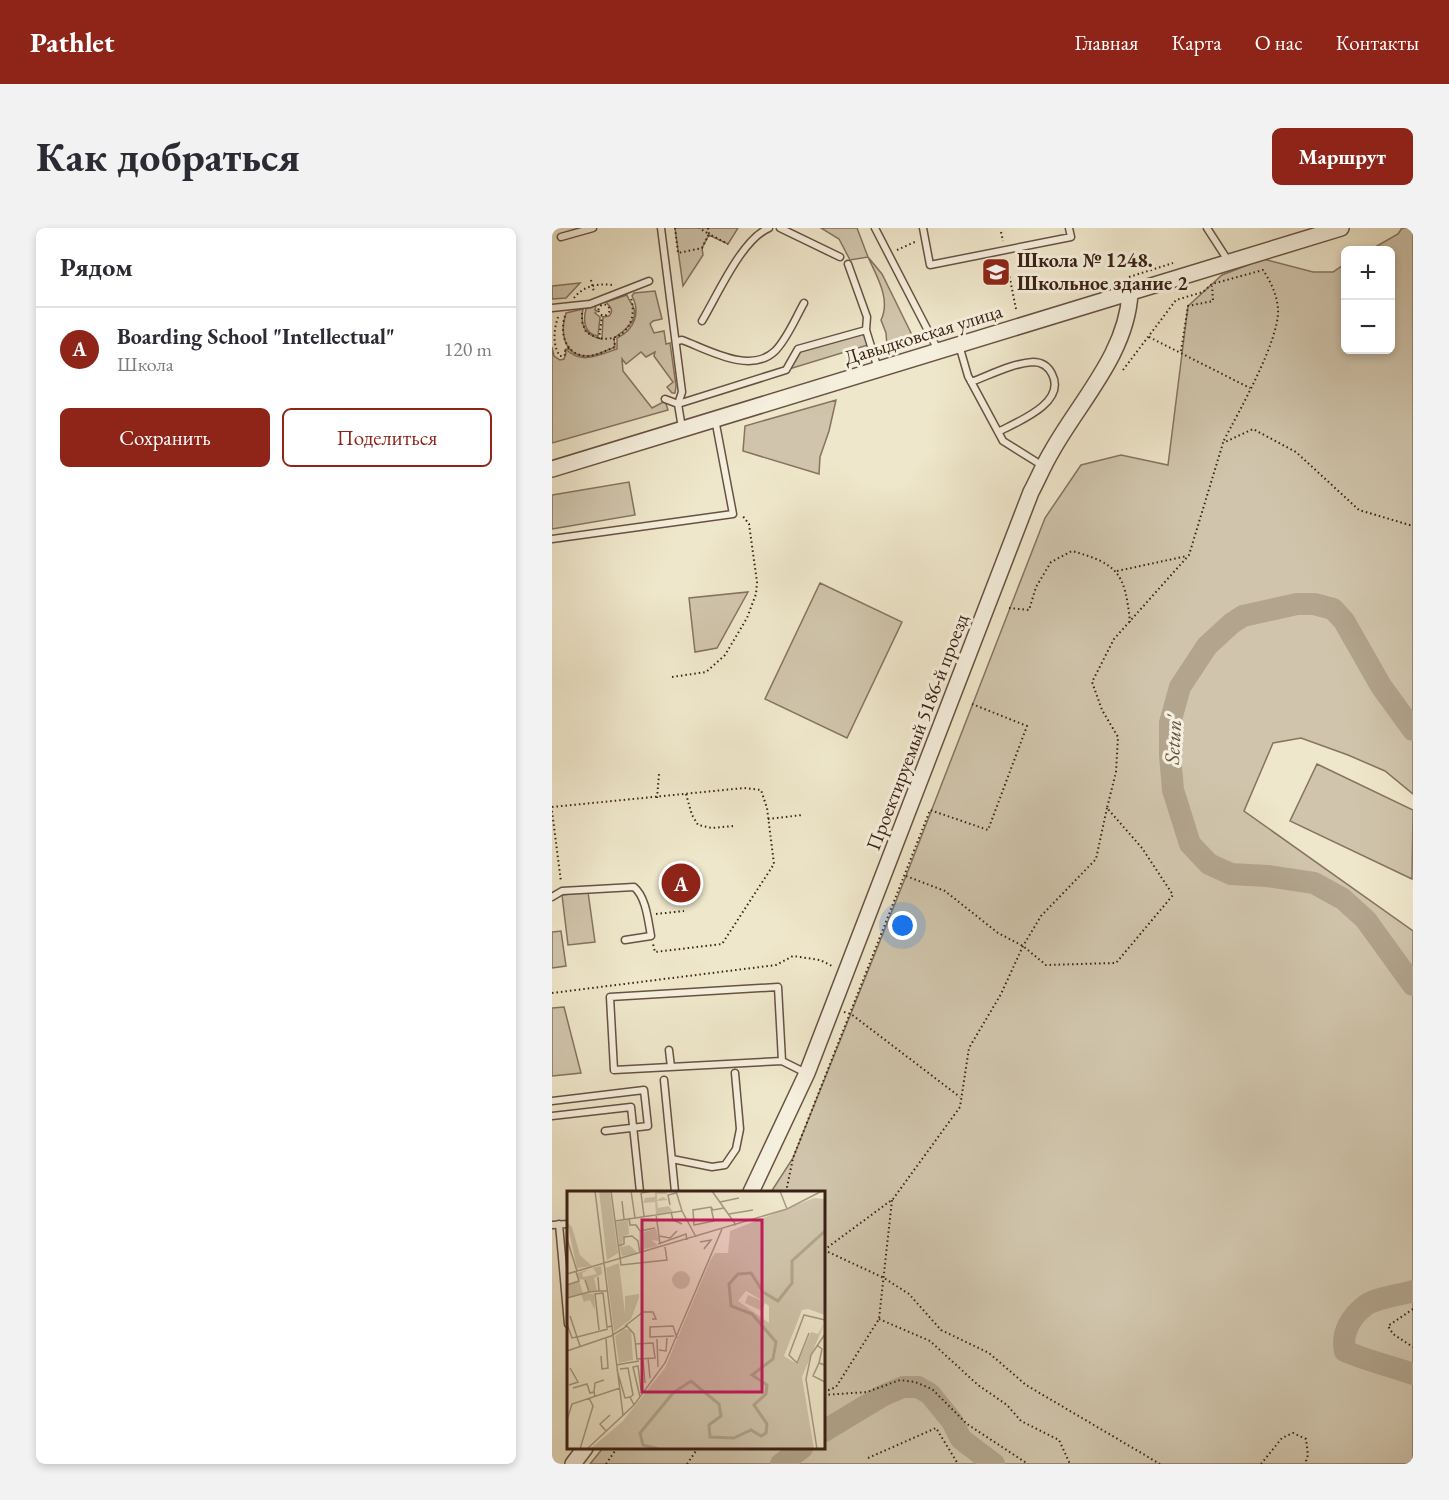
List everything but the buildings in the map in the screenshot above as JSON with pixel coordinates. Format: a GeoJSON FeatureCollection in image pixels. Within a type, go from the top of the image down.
{"type":"FeatureCollection","features":[{"type":"Feature","properties":{"kind":"street","name":"Давыдковская улица"},"geometry":{"type":"LineString","coordinates":[[552,469],[1341,228]]}},
{"type":"Feature","properties":{"kind":"street","name":"Проектируемый 5186-й проезд"},"geometry":{"type":"LineString","coordinates":[[751,1191],[807,1073],[1031,492],[1051,452],[1116,349],[1126,322],[1130,293]]}},
{"type":"Feature","properties":{"kind":"street"},"geometry":{"type":"LineString","coordinates":[[573,1464],[584,1449]]}},
{"type":"Feature","properties":{"kind":"lane"},"geometry":{"type":"LineString","coordinates":[[561,237],[593,228]]}},
{"type":"Feature","properties":{"kind":"lane"},"geometry":{"type":"LineString","coordinates":[[661,228],[677,341],[682,392],[678,404],[682,428]]}},
{"type":"Feature","properties":{"kind":"lane"},"geometry":{"type":"LineString","coordinates":[[702,321],[746,246],[761,232],[770,228]]}},
{"type":"Feature","properties":{"kind":"lane"},"geometry":{"type":"LineString","coordinates":[[780,228],[840,257]]}},
{"type":"Feature","properties":{"kind":"lane"},"geometry":{"type":"LineString","coordinates":[[874,228],[939,351]]}},
{"type":"Feature","properties":{"kind":"lane"},"geometry":{"type":"LineString","coordinates":[[923,228],[930,265],[1071,237],[1069,228]]}},
{"type":"Feature","properties":{"kind":"lane"},"geometry":{"type":"LineString","coordinates":[[1207,228],[1230,263]]}},
{"type":"Feature","properties":{"kind":"lane"},"geometry":{"type":"LineString","coordinates":[[848,264],[867,317],[866,330],[878,369]]}},
{"type":"Feature","properties":{"kind":"lane"},"geometry":{"type":"LineString","coordinates":[[552,308],[585,304],[649,281]]}},
{"type":"Feature","properties":{"kind":"lane"},"geometry":{"type":"LineString","coordinates":[[677,341],[682,340],[723,357],[739,360],[757,359],[775,351],[804,303]]}},
{"type":"Feature","properties":{"kind":"lane"},"geometry":{"type":"LineString","coordinates":[[665,399],[678,404],[786,370],[798,349],[866,330]]}},
{"type":"Feature","properties":{"kind":"lane"},"geometry":{"type":"LineString","coordinates":[[959,345],[971,382],[1003,441],[1044,467]]}},
{"type":"Feature","properties":{"kind":"lane"},"geometry":{"type":"LineString","coordinates":[[971,382],[1025,363],[1037,362],[1052,372],[1055,380],[1050,400],[1040,409],[998,432]]}},
{"type":"Feature","properties":{"kind":"lane"},"geometry":{"type":"LineString","coordinates":[[552,539],[733,514],[715,418]]}},
{"type":"Feature","properties":{"kind":"lane"},"geometry":{"type":"LineString","coordinates":[[552,897],[562,891],[634,887],[639,891],[648,916],[651,936],[625,940]]}},
{"type":"Feature","properties":{"kind":"lane"},"geometry":{"type":"LineString","coordinates":[[782,1060],[778,987],[609,997],[614,1070],[782,1060],[807,1073]]}},
{"type":"Feature","properties":{"kind":"lane"},"geometry":{"type":"LineString","coordinates":[[669,1050],[671,1067]]}},
{"type":"Feature","properties":{"kind":"lane"},"geometry":{"type":"LineString","coordinates":[[672,1159],[712,1167],[725,1165],[736,1149],[740,1130],[735,1073]]}},
{"type":"Feature","properties":{"kind":"lane"},"geometry":{"type":"LineString","coordinates":[[664,1080],[675,1191]]}},
{"type":"Feature","properties":{"kind":"lane"},"geometry":{"type":"LineString","coordinates":[[552,1101],[644,1090],[648,1126],[605,1131]]}},
{"type":"Feature","properties":{"kind":"lane"},"geometry":{"type":"LineString","coordinates":[[552,1116],[631,1107],[640,1191]]}},
{"type":"Feature","properties":{"kind":"lane"},"geometry":{"type":"LineString","coordinates":[[556,1225],[567,1316]]}},
{"type":"Feature","properties":{"kind":"path"},"geometry":{"type":"LineString","coordinates":[[675,228],[678,253],[702,248],[710,234],[708,228]]}},
{"type":"Feature","properties":{"kind":"path"},"geometry":{"type":"LineString","coordinates":[[699,228],[728,244]]}},
{"type":"Feature","properties":{"kind":"path"},"geometry":{"type":"LineString","coordinates":[[888,255],[925,238]]}},
{"type":"Feature","properties":{"kind":"path"},"geometry":{"type":"LineString","coordinates":[[1007,262],[1016,309]]}},
{"type":"Feature","properties":{"kind":"path"},"geometry":{"type":"LineString","coordinates":[[1129,277],[1173,263]]}},
{"type":"Feature","properties":{"kind":"path"},"geometry":{"type":"LineString","coordinates":[[825,1249],[893,1199],[960,1107],[969,1048],[1001,994],[1023,946],[1041,916],[1096,859],[1116,772],[1118,737],[1102,710],[1092,682],[1114,639],[1189,555],[1223,443],[1271,343],[1278,310],[1273,285],[1263,270],[1212,284],[1203,292],[1176,300],[1123,370]]}},
{"type":"Feature","properties":{"kind":"path"},"geometry":{"type":"LineString","coordinates":[[1181,351],[1188,306],[1213,301],[1212,284]]}},
{"type":"Feature","properties":{"kind":"path"},"geometry":{"type":"LineString","coordinates":[[585,304],[582,322],[586,332],[600,339],[614,338],[631,325],[634,310],[629,288]]}},
{"type":"Feature","properties":{"kind":"path"},"geometry":{"type":"LineString","coordinates":[[563,308],[555,330],[556,350],[560,356],[564,356],[568,348],[583,356],[592,356],[615,347],[614,338]]}},
{"type":"Feature","properties":{"kind":"path"},"geometry":{"type":"LineString","coordinates":[[600,339],[602,316]]}},
{"type":"Feature","properties":{"kind":"path"},"geometry":{"type":"LineString","coordinates":[[1149,337],[1181,351],[1250,388]]}},
{"type":"Feature","properties":{"kind":"path"},"geometry":{"type":"LineString","coordinates":[[1223,443],[1253,429],[1296,452],[1359,510],[1413,526]]}},
{"type":"Feature","properties":{"kind":"path"},"geometry":{"type":"LineString","coordinates":[[672,676],[706,672],[725,655],[747,618],[757,582],[749,524],[742,516],[733,514]]}},
{"type":"Feature","properties":{"kind":"path"},"geometry":{"type":"LineString","coordinates":[[1009,608],[1029,610],[1036,587],[1051,562],[1072,551],[1097,558],[1117,571],[1127,593],[1130,622]]}},
{"type":"Feature","properties":{"kind":"path"},"geometry":{"type":"LineString","coordinates":[[1117,571],[1189,555]]}},
{"type":"Feature","properties":{"kind":"path"},"geometry":{"type":"LineString","coordinates":[[786,1191],[793,1158],[906,876],[930,810],[988,830],[1027,726],[972,704]]}},
{"type":"Feature","properties":{"kind":"path"},"geometry":{"type":"LineString","coordinates":[[657,797],[659,774]]}},
{"type":"Feature","properties":{"kind":"path"},"geometry":{"type":"LineString","coordinates":[[562,891],[552,809],[744,788],[761,790],[768,819],[774,864],[722,944],[655,952],[651,936]]}},
{"type":"Feature","properties":{"kind":"path"},"geometry":{"type":"LineString","coordinates":[[686,794],[698,825],[712,828],[734,826]]}},
{"type":"Feature","properties":{"kind":"path"},"geometry":{"type":"LineString","coordinates":[[906,876],[945,891],[998,933],[1023,946],[1046,965],[1116,963],[1173,895],[1142,848],[1107,808]]}},
{"type":"Feature","properties":{"kind":"path"},"geometry":{"type":"LineString","coordinates":[[768,819],[802,815]]}},
{"type":"Feature","properties":{"kind":"path"},"geometry":{"type":"LineString","coordinates":[[648,916],[684,910]]}},
{"type":"Feature","properties":{"kind":"path"},"geometry":{"type":"LineString","coordinates":[[552,993],[776,965],[793,956],[820,960],[846,974]]}},
{"type":"Feature","properties":{"kind":"path"},"geometry":{"type":"LineString","coordinates":[[832,1009],[851,1014],[961,1097]]}},
{"type":"Feature","properties":{"kind":"path"},"geometry":{"type":"LineString","coordinates":[[825,1393],[836,1387],[879,1319],[893,1199]]}},
{"type":"Feature","properties":{"kind":"path"},"geometry":{"type":"LineString","coordinates":[[825,1250],[884,1278],[909,1294],[941,1330],[990,1353],[1026,1385],[1160,1464]]}},
{"type":"Feature","properties":{"kind":"path"},"geometry":{"type":"LineString","coordinates":[[1413,1309],[1388,1326],[1394,1334],[1413,1347]]}},
{"type":"Feature","properties":{"kind":"path"},"geometry":{"type":"LineString","coordinates":[[879,1319],[930,1341],[978,1385],[1007,1405],[1021,1422],[1059,1440],[1070,1464]]}},
{"type":"Feature","properties":{"kind":"path"},"geometry":{"type":"LineString","coordinates":[[825,1394],[867,1392],[900,1380],[915,1382],[932,1389],[967,1424],[1028,1464]]}},
{"type":"Feature","properties":{"kind":"path"},"geometry":{"type":"LineString","coordinates":[[868,1458],[936,1428],[958,1464]]}},
{"type":"Feature","properties":{"kind":"path"},"geometry":{"type":"LineString","coordinates":[[1261,1464],[1282,1438],[1293,1433],[1306,1439],[1308,1455],[1305,1464]]}},
{"type":"Feature","properties":{"kind":"path"},"geometry":{"type":"LineString","coordinates":[[606,1464],[616,1449]]}},
{"type":"Feature","properties":{"kind":"path"},"geometry":{"type":"LineString","coordinates":[[687,1464],[697,1449]]}},
{"type":"Feature","properties":{"kind":"shaded area"},"geometry":{"type":"Polygon","coordinates":[[[675,228],[738,228],[728,244],[709,235],[702,248],[703,255],[683,286],[675,228]]]}},
{"type":"Feature","properties":{"kind":"shaded area"},"geometry":{"type":"Polygon","coordinates":[[[821,228],[857,228],[868,257],[850,260],[839,239],[821,228]]]}},
{"type":"Feature","properties":{"kind":"shaded area"},"geometry":{"type":"Polygon","coordinates":[[[1402,228],[1413,228],[1413,794],[1385,771],[1301,738],[1273,743],[1244,811],[1413,931],[1413,1464],[590,1464],[602,1449],[825,1449],[825,1191],[772,1191],[793,1158],[906,876],[1045,518],[1081,465],[1121,455],[1168,465],[1188,306],[1222,275],[1263,259],[1313,272],[1333,272],[1341,267],[1341,354],[1395,354],[1395,246],[1377,246],[1398,234],[1402,228]]]}},
{"type":"Feature","properties":{"kind":"shaded area"},"geometry":{"type":"Polygon","coordinates":[[[868,257],[882,274],[913,337],[887,345],[886,333],[881,320],[884,312],[884,296],[868,257]]]}},
{"type":"Feature","properties":{"kind":"shaded area"},"geometry":{"type":"Polygon","coordinates":[[[580,283],[566,298],[552,299],[552,286],[580,283]]]}},
{"type":"Feature","properties":{"kind":"shaded area"},"geometry":{"type":"Polygon","coordinates":[[[655,291],[662,319],[650,324],[654,333],[664,331],[666,344],[670,343],[675,393],[667,387],[673,382],[654,356],[655,352],[646,357],[641,352],[626,364],[622,359],[623,371],[652,408],[665,401],[668,410],[552,443],[552,347],[554,356],[560,360],[564,359],[566,349],[584,358],[617,349],[617,338],[632,326],[636,315],[632,296],[634,293],[655,291]]]}},
{"type":"Feature","properties":{"kind":"shaded area"},"geometry":{"type":"Polygon","coordinates":[[[627,295],[635,311],[634,316],[630,325],[614,338],[615,347],[588,356],[580,355],[568,348],[563,327],[566,313],[583,309],[582,320],[585,329],[596,338],[602,339],[603,317],[609,316],[611,312],[606,302],[627,295]]]}},
{"type":"Feature","properties":{"kind":"shaded area"},"geometry":{"type":"Polygon","coordinates":[[[596,305],[595,313],[600,317],[598,336],[593,335],[587,329],[585,322],[586,309],[596,305]]]}},
{"type":"Feature","properties":{"kind":"shaded area"},"geometry":{"type":"Polygon","coordinates":[[[866,330],[871,344],[786,370],[798,349],[866,330]]]}},
{"type":"Feature","properties":{"kind":"shaded area"},"geometry":{"type":"Polygon","coordinates":[[[836,400],[820,457],[819,474],[743,451],[745,426],[836,400]]]}},
{"type":"Feature","properties":{"kind":"shaded area"},"geometry":{"type":"Polygon","coordinates":[[[629,482],[635,515],[552,529],[552,495],[629,482]]]}},
{"type":"Feature","properties":{"kind":"shaded area"},"geometry":{"type":"Polygon","coordinates":[[[820,583],[902,622],[847,738],[765,699],[820,583]]]}},
{"type":"Feature","properties":{"kind":"shaded area"},"geometry":{"type":"Polygon","coordinates":[[[748,592],[717,648],[695,652],[689,598],[748,592]]]}},
{"type":"Feature","properties":{"kind":"shaded area"},"geometry":{"type":"Polygon","coordinates":[[[1317,764],[1413,810],[1412,879],[1290,821],[1317,764]]]}},
{"type":"Feature","properties":{"kind":"shaded area"},"geometry":{"type":"Polygon","coordinates":[[[588,892],[595,942],[568,945],[562,895],[588,892]]]}},
{"type":"Feature","properties":{"kind":"shaded area"},"geometry":{"type":"Polygon","coordinates":[[[561,931],[566,966],[552,968],[552,932],[561,931]]]}},
{"type":"Feature","properties":{"kind":"shaded area"},"geometry":{"type":"Polygon","coordinates":[[[564,1007],[581,1073],[552,1076],[552,1008],[564,1007]]]}},
{"type":"Feature","properties":{"kind":"waterway","name":"Setun'"},"geometry":{"type":"LineString","coordinates":[[1413,730],[1381,686],[1344,621],[1333,609],[1314,604],[1297,604],[1243,616],[1232,623],[1207,646],[1180,687],[1170,723],[1173,790],[1190,844],[1209,864],[1231,874],[1267,876],[1314,883],[1343,899],[1366,920],[1413,985]]}},
{"type":"Feature","properties":{"kind":"waterway","name":"Setun'"},"geometry":{"type":"LineString","coordinates":[[1413,1291],[1366,1305],[1348,1325],[1344,1338],[1345,1351],[1413,1374]]}},
{"type":"Feature","properties":{"kind":"waterway","name":"Setun'"},"geometry":{"type":"LineString","coordinates":[[825,1430],[882,1396],[903,1387],[918,1387],[930,1394],[952,1421],[961,1439],[994,1464]]}},
{"type":"Feature","properties":{"kind":"waterway","name":"Setun'"},"geometry":{"type":"LineString","coordinates":[[781,1464],[801,1449]]}},
{"type":"Feature","properties":{"kind":"place","name":"Школа № 1248. Школьное здание 2"},"geometry":{"type":"Point","coordinates":[996,272]}},
{"type":"Feature","properties":{"kind":"place","name":"Boarding School \"Intellectual\""},"geometry":{"type":"Point","coordinates":[681,883]}}]}
